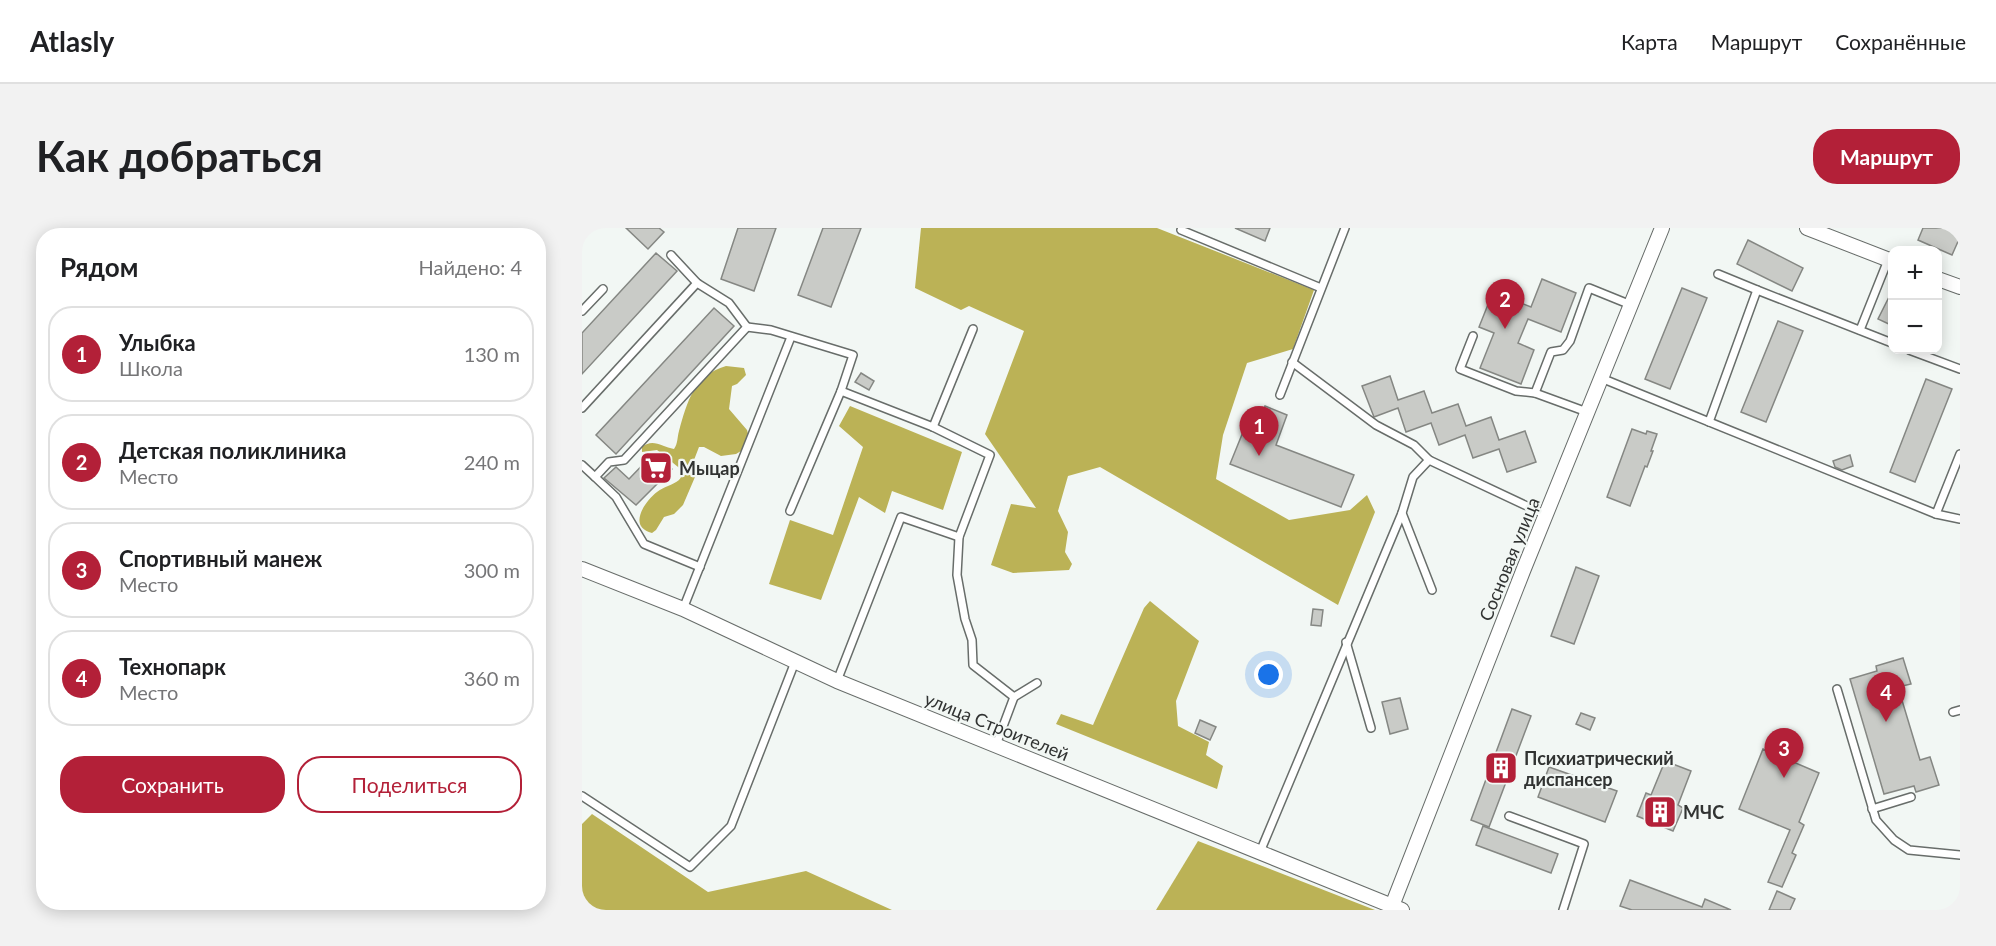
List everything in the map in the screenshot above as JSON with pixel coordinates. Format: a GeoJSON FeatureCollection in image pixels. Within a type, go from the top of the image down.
{"type":"FeatureCollection","features":[{"type":"Feature","properties":{"kind":"street","name":"Сосновая улица"},"geometry":{"type":"LineString","coordinates":[[1397,908],[1546,515],[1662,228]]}},
{"type":"Feature","properties":{"kind":"street"},"geometry":{"type":"LineString","coordinates":[[1807,228],[1888,260]]}},
{"type":"Feature","properties":{"kind":"street"},"geometry":{"type":"LineString","coordinates":[[1942,280],[1960,287]]}},
{"type":"Feature","properties":{"kind":"street","name":"улица Строителей"},"geometry":{"type":"LineString","coordinates":[[582,569],[683,609],[837,681],[1397,908]]}},
{"type":"Feature","properties":{"kind":"lane"},"geometry":{"type":"LineString","coordinates":[[1182,228],[1181,230],[1321,288]]}},
{"type":"Feature","properties":{"kind":"lane"},"geometry":{"type":"LineString","coordinates":[[1280,394],[1345,228]]}},
{"type":"Feature","properties":{"kind":"lane"},"geometry":{"type":"LineString","coordinates":[[671,255],[697,283],[729,303],[747,327],[771,330],[853,355],[841,391],[790,511]]}},
{"type":"Feature","properties":{"kind":"lane"},"geometry":{"type":"LineString","coordinates":[[1860,330],[1888,266]]}},
{"type":"Feature","properties":{"kind":"lane"},"geometry":{"type":"LineString","coordinates":[[1718,274],[1888,341]]}},
{"type":"Feature","properties":{"kind":"lane"},"geometry":{"type":"LineString","coordinates":[[582,408],[697,283]]}},
{"type":"Feature","properties":{"kind":"lane"},"geometry":{"type":"LineString","coordinates":[[1535,393],[1551,352],[1563,350],[1570,341],[1589,288],[1631,305]]}},
{"type":"Feature","properties":{"kind":"lane"},"geometry":{"type":"LineString","coordinates":[[582,311],[603,289]]}},
{"type":"Feature","properties":{"kind":"lane"},"geometry":{"type":"LineString","coordinates":[[1709,422],[1757,290]]}},
{"type":"Feature","properties":{"kind":"lane"},"geometry":{"type":"LineString","coordinates":[[595,477],[609,462],[624,460],[747,327]]}},
{"type":"Feature","properties":{"kind":"lane"},"geometry":{"type":"LineString","coordinates":[[933,427],[973,328]]}},
{"type":"Feature","properties":{"kind":"lane"},"geometry":{"type":"LineString","coordinates":[[1473,336],[1460,369],[1516,390],[1535,393],[1587,412]]}},
{"type":"Feature","properties":{"kind":"lane"},"geometry":{"type":"LineString","coordinates":[[683,609],[791,337]]}},
{"type":"Feature","properties":{"kind":"lane"},"geometry":{"type":"LineString","coordinates":[[1920,354],[1960,369]]}},
{"type":"Feature","properties":{"kind":"lane"},"geometry":{"type":"LineString","coordinates":[[1292,362],[1376,425],[1414,445],[1429,460],[1546,515]]}},
{"type":"Feature","properties":{"kind":"lane"},"geometry":{"type":"LineString","coordinates":[[1602,378],[1936,514],[1960,519]]}},
{"type":"Feature","properties":{"kind":"lane"},"geometry":{"type":"LineString","coordinates":[[841,391],[933,427],[990,455],[958,537],[957,575],[965,619],[972,640],[973,665],[1014,697]]}},
{"type":"Feature","properties":{"kind":"lane"},"geometry":{"type":"LineString","coordinates":[[1936,514],[1960,454]]}},
{"type":"Feature","properties":{"kind":"lane"},"geometry":{"type":"LineString","coordinates":[[1260,852],[1346,642],[1402,513],[1413,477],[1429,460]]}},
{"type":"Feature","properties":{"kind":"lane"},"geometry":{"type":"LineString","coordinates":[[582,465],[616,497],[644,544],[700,567]]}},
{"type":"Feature","properties":{"kind":"lane"},"geometry":{"type":"LineString","coordinates":[[1402,513],[1432,590]]}},
{"type":"Feature","properties":{"kind":"lane"},"geometry":{"type":"LineString","coordinates":[[837,681],[901,517],[958,537]]}},
{"type":"Feature","properties":{"kind":"lane"},"geometry":{"type":"LineString","coordinates":[[1346,642],[1371,728]]}},
{"type":"Feature","properties":{"kind":"lane"},"geometry":{"type":"LineString","coordinates":[[582,796],[690,867],[731,826],[795,662]]}},
{"type":"Feature","properties":{"kind":"lane"},"geometry":{"type":"LineString","coordinates":[[996,745],[1014,697],[1036,683]]}},
{"type":"Feature","properties":{"kind":"lane"},"geometry":{"type":"LineString","coordinates":[[1837,689],[1876,820],[1894,840],[1909,850],[1960,855]]}},
{"type":"Feature","properties":{"kind":"lane"},"geometry":{"type":"LineString","coordinates":[[1872,809],[1911,797]]}},
{"type":"Feature","properties":{"kind":"lane"},"geometry":{"type":"LineString","coordinates":[[1509,816],[1584,844],[1563,910]]}},
{"type":"Feature","properties":{"kind":"shaded area"},"geometry":{"type":"Polygon","coordinates":[[[921,228],[1157,228],[1314,290],[1293,349],[1247,363],[1223,435],[1216,479],[1289,520],[1350,510],[1367,495],[1375,512],[1338,605],[1100,467],[1068,476],[1058,511],[1068,532],[1065,552],[1072,564],[1069,570],[1013,573],[991,565],[1011,504],[1036,508],[985,434],[1024,331],[969,306],[961,310],[915,288],[921,228]]]}},
{"type":"Feature","properties":{"kind":"shaded area"},"geometry":{"type":"Polygon","coordinates":[[[726,366],[744,368],[746,375],[732,386],[729,409],[747,430],[749,437],[741,451],[736,454],[721,456],[704,447],[699,447],[694,460],[695,477],[683,505],[674,514],[664,517],[652,533],[645,530],[639,520],[644,507],[657,492],[679,480],[683,471],[657,450],[642,452],[642,447],[654,443],[674,449],[685,410],[699,383],[715,370],[726,366]]]}},
{"type":"Feature","properties":{"kind":"shaded area"},"geometry":{"type":"Polygon","coordinates":[[[850,406],[962,452],[943,510],[892,491],[885,513],[859,497],[821,600],[769,584],[790,520],[833,535],[863,447],[839,426],[850,406]]]}},
{"type":"Feature","properties":{"kind":"shaded area"},"geometry":{"type":"Polygon","coordinates":[[[1150,601],[1199,641],[1176,701],[1178,726],[1209,742],[1206,755],[1223,766],[1217,789],[1056,724],[1061,714],[1093,725],[1144,608],[1150,601]]]}},
{"type":"Feature","properties":{"kind":"shaded area"},"geometry":{"type":"Polygon","coordinates":[[[592,814],[708,892],[806,871],[892,910],[582,910],[582,824],[592,814]]]}},
{"type":"Feature","properties":{"kind":"shaded area"},"geometry":{"type":"Polygon","coordinates":[[[1198,841],[1375,910],[1156,910],[1198,841]]]}},
{"type":"Feature","properties":{"kind":"building"},"geometry":{"type":"Polygon","coordinates":[[[626,228],[659,228],[664,232],[648,249],[626,228]]]}},
{"type":"Feature","properties":{"kind":"building"},"geometry":{"type":"Polygon","coordinates":[[[738,228],[776,228],[754,291],[721,279],[738,228]]]}},
{"type":"Feature","properties":{"kind":"building"},"geometry":{"type":"Polygon","coordinates":[[[823,228],[861,228],[831,307],[798,295],[823,228]]]}},
{"type":"Feature","properties":{"kind":"building"},"geometry":{"type":"Polygon","coordinates":[[[1235,228],[1270,228],[1265,241],[1235,228]]]}},
{"type":"Feature","properties":{"kind":"building"},"geometry":{"type":"Polygon","coordinates":[[[1923,228],[1960,228],[1960,237],[1952,255],[1942,251],[1942,246],[1932,246],[1918,240],[1923,228]]]}},
{"type":"Feature","properties":{"kind":"building"},"geometry":{"type":"Polygon","coordinates":[[[1748,240],[1803,268],[1792,291],[1737,264],[1748,240]]]}},
{"type":"Feature","properties":{"kind":"building"},"geometry":{"type":"Polygon","coordinates":[[[656,253],[677,271],[582,374],[582,333],[656,253]]]}},
{"type":"Feature","properties":{"kind":"building"},"geometry":{"type":"Polygon","coordinates":[[[1542,279],[1576,293],[1561,332],[1528,319],[1518,343],[1534,350],[1521,384],[1480,368],[1494,333],[1479,327],[1493,292],[1531,307],[1542,279]]]}},
{"type":"Feature","properties":{"kind":"building"},"geometry":{"type":"Polygon","coordinates":[[[1682,288],[1707,298],[1670,389],[1645,379],[1682,288]]]}},
{"type":"Feature","properties":{"kind":"building"},"geometry":{"type":"Polygon","coordinates":[[[1888,299],[1888,324],[1878,319],[1888,299]]]}},
{"type":"Feature","properties":{"kind":"building"},"geometry":{"type":"Polygon","coordinates":[[[714,308],[734,326],[616,454],[596,435],[714,308]]]}},
{"type":"Feature","properties":{"kind":"building"},"geometry":{"type":"Polygon","coordinates":[[[1778,321],[1803,331],[1766,422],[1741,412],[1778,321]]]}},
{"type":"Feature","properties":{"kind":"building"},"geometry":{"type":"Polygon","coordinates":[[[861,373],[874,381],[869,390],[855,382],[861,373]]]}},
{"type":"Feature","properties":{"kind":"building"},"geometry":{"type":"Polygon","coordinates":[[[1390,376],[1398,400],[1424,391],[1432,413],[1458,404],[1466,426],[1491,417],[1499,440],[1525,431],[1536,462],[1507,472],[1499,449],[1473,458],[1465,435],[1439,445],[1431,423],[1406,432],[1398,408],[1374,417],[1362,386],[1390,376]]]}},
{"type":"Feature","properties":{"kind":"building"},"geometry":{"type":"Polygon","coordinates":[[[1926,379],[1952,389],[1915,482],[1890,472],[1926,379]]]}},
{"type":"Feature","properties":{"kind":"building"},"geometry":{"type":"Polygon","coordinates":[[[1265,406],[1287,415],[1276,445],[1354,475],[1341,507],[1230,464],[1243,432],[1254,436],[1265,406]]]}},
{"type":"Feature","properties":{"kind":"building"},"geometry":{"type":"Polygon","coordinates":[[[1632,429],[1646,434],[1647,431],[1657,434],[1647,467],[1645,466],[1630,506],[1607,497],[1632,429]]]}},
{"type":"Feature","properties":{"kind":"building"},"geometry":{"type":"Polygon","coordinates":[[[654,453],[672,469],[636,505],[604,478],[616,467],[629,479],[654,453]]]}},
{"type":"Feature","properties":{"kind":"building"},"geometry":{"type":"Polygon","coordinates":[[[1850,455],[1853,466],[1842,470],[1835,467],[1833,461],[1850,455]]]}},
{"type":"Feature","properties":{"kind":"building"},"geometry":{"type":"Polygon","coordinates":[[[1576,567],[1599,576],[1574,644],[1551,636],[1576,567]]]}},
{"type":"Feature","properties":{"kind":"building"},"geometry":{"type":"Polygon","coordinates":[[[1313,609],[1323,610],[1321,626],[1311,625],[1313,609]]]}},
{"type":"Feature","properties":{"kind":"building"},"geometry":{"type":"Polygon","coordinates":[[[1903,658],[1911,684],[1898,687],[1920,760],[1930,757],[1939,785],[1916,792],[1914,786],[1884,794],[1850,679],[1877,671],[1876,666],[1903,658]]]}},
{"type":"Feature","properties":{"kind":"building"},"geometry":{"type":"Polygon","coordinates":[[[1400,698],[1408,729],[1390,734],[1382,702],[1400,698]]]}},
{"type":"Feature","properties":{"kind":"building"},"geometry":{"type":"Polygon","coordinates":[[[1512,709],[1531,716],[1489,827],[1471,820],[1512,709]]]}},
{"type":"Feature","properties":{"kind":"building"},"geometry":{"type":"Polygon","coordinates":[[[1581,713],[1595,718],[1590,730],[1576,724],[1581,713]]]}},
{"type":"Feature","properties":{"kind":"building"},"geometry":{"type":"Polygon","coordinates":[[[1200,720],[1216,727],[1210,740],[1195,733],[1200,720]]]}},
{"type":"Feature","properties":{"kind":"building"},"geometry":{"type":"Polygon","coordinates":[[[1763,749],[1819,773],[1799,822],[1804,825],[1792,853],[1796,855],[1782,887],[1768,882],[1790,830],[1739,809],[1763,749]]]}},
{"type":"Feature","properties":{"kind":"building"},"geometry":{"type":"Polygon","coordinates":[[[1665,761],[1691,771],[1678,805],[1683,808],[1673,831],[1637,816],[1646,793],[1651,795],[1665,761]]]}},
{"type":"Feature","properties":{"kind":"building"},"geometry":{"type":"Polygon","coordinates":[[[1549,767],[1617,791],[1605,822],[1538,797],[1549,767]]]}},
{"type":"Feature","properties":{"kind":"building"},"geometry":{"type":"Polygon","coordinates":[[[1483,826],[1558,854],[1551,873],[1476,845],[1483,826]]]}},
{"type":"Feature","properties":{"kind":"building"},"geometry":{"type":"Polygon","coordinates":[[[1630,880],[1702,907],[1705,899],[1731,910],[1632,910],[1620,906],[1630,880]]]}},
{"type":"Feature","properties":{"kind":"building"},"geometry":{"type":"Polygon","coordinates":[[[1777,891],[1795,899],[1790,910],[1769,910],[1777,891]]]}},
{"type":"Feature","properties":{"kind":"place","name":"Детская поликлиника"},"geometry":{"type":"Point","coordinates":[1505,329]}},
{"type":"Feature","properties":{"kind":"place","name":"Улыбка"},"geometry":{"type":"Point","coordinates":[1259,456]}},
{"type":"Feature","properties":{"kind":"place","name":"Мыцар"},"geometry":{"type":"Point","coordinates":[656,468]}},
{"type":"Feature","properties":{"kind":"place","name":"Технопарк"},"geometry":{"type":"Point","coordinates":[1886,722]}},
{"type":"Feature","properties":{"kind":"place","name":"Психиатрический диспансер"},"geometry":{"type":"Point","coordinates":[1501,768]}},
{"type":"Feature","properties":{"kind":"place","name":"Спортивный манеж"},"geometry":{"type":"Point","coordinates":[1784,778]}},
{"type":"Feature","properties":{"kind":"place","name":"МЧС"},"geometry":{"type":"Point","coordinates":[1660,812]}}]}
